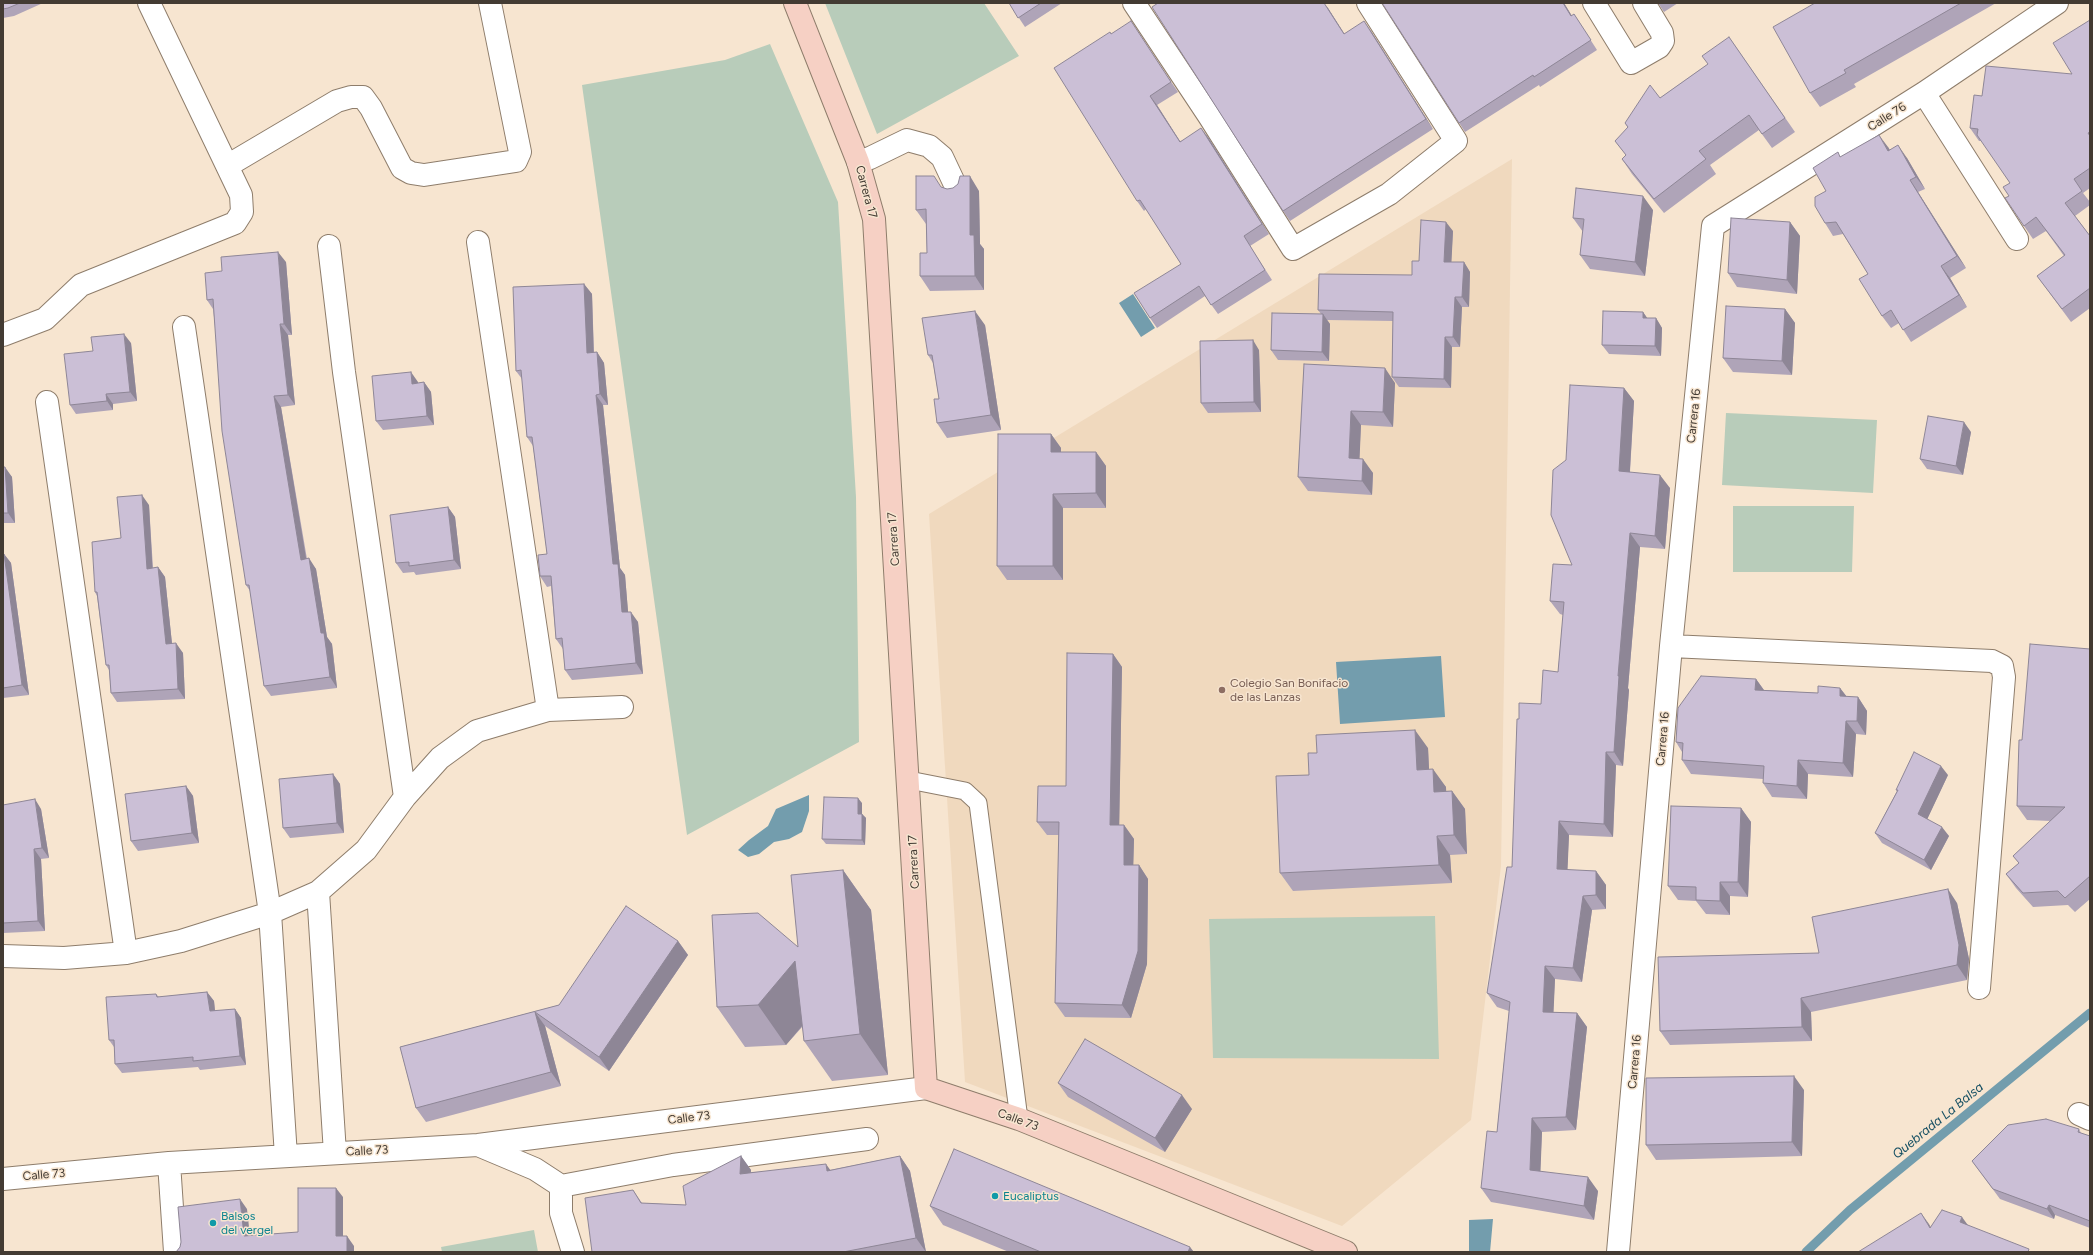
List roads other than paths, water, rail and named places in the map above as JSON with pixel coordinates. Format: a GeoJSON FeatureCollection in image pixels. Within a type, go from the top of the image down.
{"type":"FeatureCollection","features":[{"type":"Feature","properties":{"kind":"street"},"geometry":{"type":"LineString","coordinates":[[3,335],[45,320],[81,285],[234,223],[242,212],[241,195],[149,3]]}},
{"type":"Feature","properties":{"kind":"street"},"geometry":{"type":"LineString","coordinates":[[227,166],[337,101],[351,97],[363,97],[371,108],[402,168],[411,173],[424,175],[516,161],[520,152],[490,3]]}},
{"type":"Feature","properties":{"kind":"street","name":"Carrera 17"},"geometry":{"type":"LineString","coordinates":[[794,3],[858,162],[874,219],[909,780],[926,1088]]}},
{"type":"Feature","properties":{"kind":"street"},"geometry":{"type":"LineString","coordinates":[[1134,3],[1209,116],[1293,249],[1389,194],[1456,141],[1368,3]]}},
{"type":"Feature","properties":{"kind":"street"},"geometry":{"type":"LineString","coordinates":[[1594,3],[1632,63],[1659,47],[1663,41],[1662,33],[1644,3]]}},
{"type":"Feature","properties":{"kind":"street","name":"Calle 76"},"geometry":{"type":"LineString","coordinates":[[1713,226],[1924,93],[2057,3]]}},
{"type":"Feature","properties":{"kind":"street"},"geometry":{"type":"LineString","coordinates":[[1924,93],[2017,239]]}},
{"type":"Feature","properties":{"kind":"street"},"geometry":{"type":"LineString","coordinates":[[858,162],[870,158],[907,140],[929,146],[942,157],[958,191]]}},
{"type":"Feature","properties":{"kind":"street","name":"Carrera 16"},"geometry":{"type":"LineString","coordinates":[[1618,1252],[1671,646],[1713,226]]}},
{"type":"Feature","properties":{"kind":"street"},"geometry":{"type":"LineString","coordinates":[[478,242],[548,710]]}},
{"type":"Feature","properties":{"kind":"street"},"geometry":{"type":"LineString","coordinates":[[329,246],[344,372],[405,797]]}},
{"type":"Feature","properties":{"kind":"street"},"geometry":{"type":"LineString","coordinates":[[184,327],[270,913],[286,1156]]}},
{"type":"Feature","properties":{"kind":"street"},"geometry":{"type":"LineString","coordinates":[[47,402],[126,953]]}},
{"type":"Feature","properties":{"kind":"street"},"geometry":{"type":"LineString","coordinates":[[1671,646],[1992,661],[2002,666],[2004,677],[1979,988]]}},
{"type":"Feature","properties":{"kind":"street"},"geometry":{"type":"LineString","coordinates":[[3,956],[64,958],[126,953],[181,941],[270,913],[318,892],[366,850],[405,797],[440,758],[477,731],[548,710],[622,707]]}},
{"type":"Feature","properties":{"kind":"street"},"geometry":{"type":"LineString","coordinates":[[318,892],[335,1153]]}},
{"type":"Feature","properties":{"kind":"street","name":"Calle 73"},"geometry":{"type":"LineString","coordinates":[[3,1178],[169,1163],[478,1145],[926,1088],[1019,1119],[1346,1252]]}},
{"type":"Feature","properties":{"kind":"street"},"geometry":{"type":"LineString","coordinates":[[478,1145],[535,1169],[561,1186],[673,1165],[867,1139]]}},
{"type":"Feature","properties":{"kind":"street"},"geometry":{"type":"LineString","coordinates":[[169,1163],[175,1252]]}},
{"type":"Feature","properties":{"kind":"street"},"geometry":{"type":"LineString","coordinates":[[561,1186],[560,1195],[562,1213],[573,1252]]}},
{"type":"Feature","properties":{"kind":"lane"},"geometry":{"type":"LineString","coordinates":[[909,780],[965,791],[978,803],[1019,1119]]}},
{"type":"Feature","properties":{"kind":"water"},"geometry":{"type":"Polygon","coordinates":[[[1133,294],[1155,328],[1141,337],[1119,303],[1133,294]]]}},
{"type":"Feature","properties":{"kind":"water"},"geometry":{"type":"Polygon","coordinates":[[[1441,656],[1445,717],[1340,724],[1336,662],[1441,656]]]}},
{"type":"Feature","properties":{"kind":"water"},"geometry":{"type":"Polygon","coordinates":[[[809,795],[809,811],[802,832],[789,839],[774,842],[759,854],[748,857],[738,850],[768,826],[776,809],[809,795]]]}},
{"type":"Feature","properties":{"kind":"water"},"geometry":{"type":"Polygon","coordinates":[[[1493,1219],[1490,1252],[1469,1252],[1469,1220],[1493,1219]]]}},
{"type":"Feature","properties":{"kind":"waterway","name":"Quebrada La Balsa"},"geometry":{"type":"LineString","coordinates":[[1806,1252],[1850,1210],[2090,1013]]}},
{"type":"Feature","properties":{"kind":"place","name":"Colegio San Bonifacio de las Lanzas"},"geometry":{"type":"Point","coordinates":[1222,690]}},
{"type":"Feature","properties":{"kind":"place","name":"Eucaliptus"},"geometry":{"type":"Point","coordinates":[995,1196]}},
{"type":"Feature","properties":{"kind":"place","name":"Balsos del vergel"},"geometry":{"type":"Point","coordinates":[213,1223]}}]}
